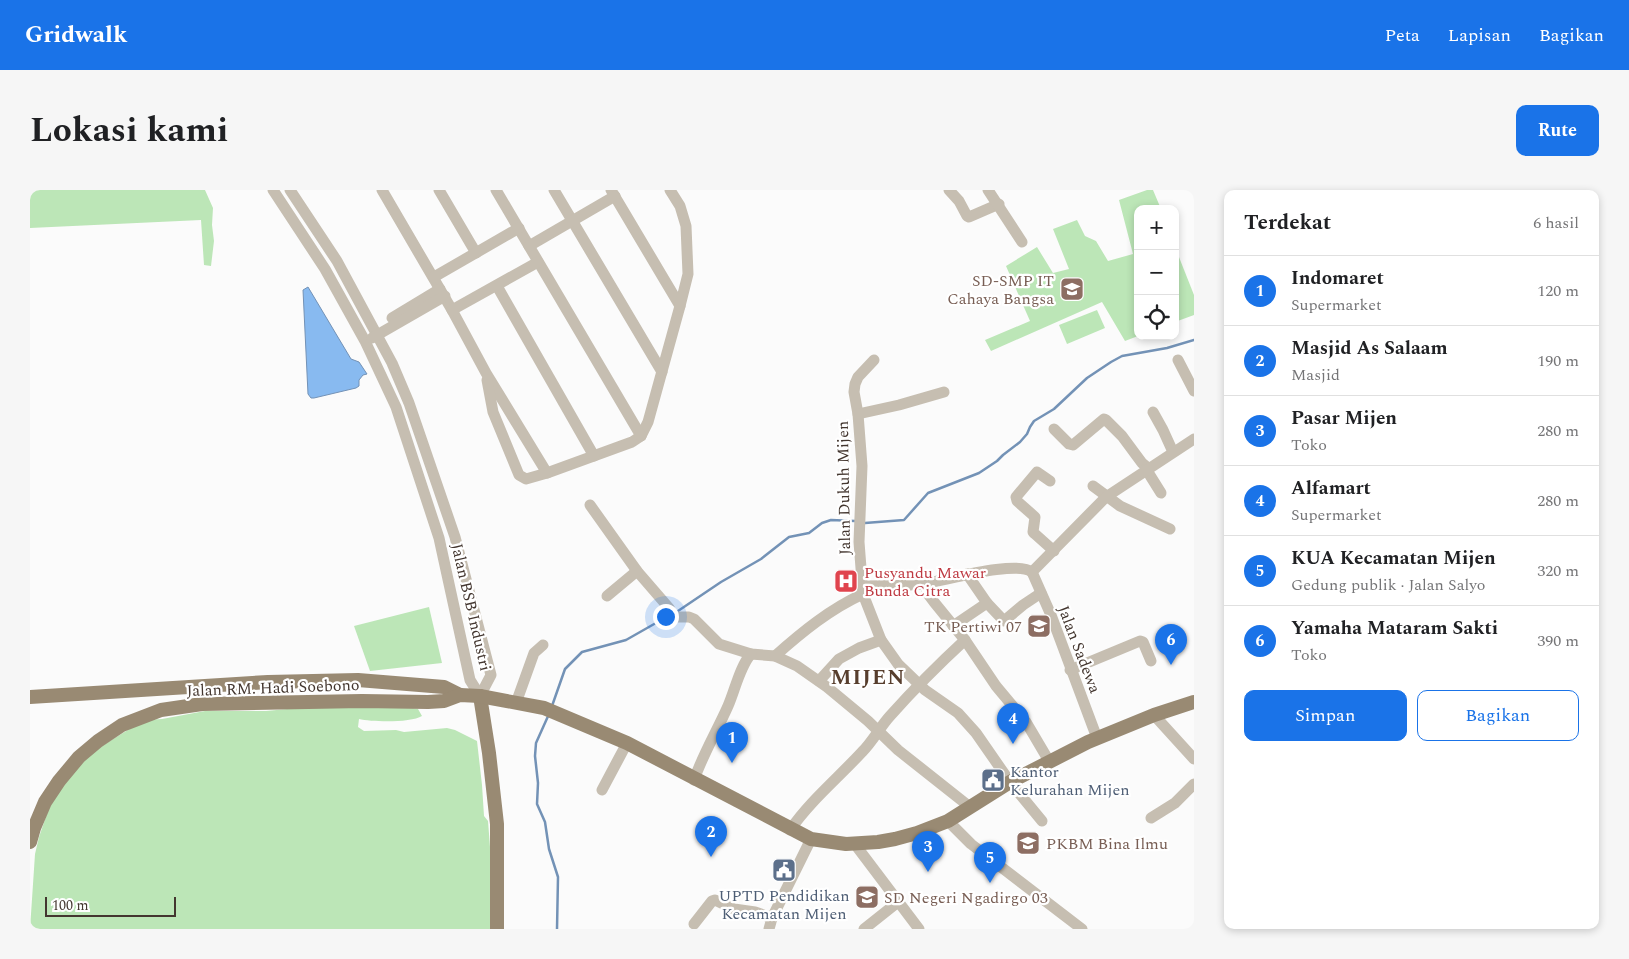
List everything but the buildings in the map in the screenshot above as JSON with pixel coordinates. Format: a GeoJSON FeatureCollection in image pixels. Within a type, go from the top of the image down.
{"type":"FeatureCollection","features":[{"type":"Feature","properties":{"kind":"main road","name":"Jalan RM. Hadi Soebono"},"geometry":{"type":"LineString","coordinates":[[30,697],[268,682],[358,680],[444,687],[460,695]]}},
{"type":"Feature","properties":{"kind":"main road","name":"Jalan RM. Hadi Soebono"},"geometry":{"type":"LineString","coordinates":[[30,842],[45,802],[79,757],[122,725],[161,710],[202,704],[362,700],[428,702],[444,701],[460,695],[480,696],[544,708],[627,743],[810,840],[854,843],[895,839],[948,821],[1010,782],[1096,738],[1154,715],[1194,702]]}},
{"type":"Feature","properties":{"kind":"main road"},"geometry":{"type":"LineString","coordinates":[[480,696],[489,752],[497,824],[498,929]]}},
{"type":"Feature","properties":{"kind":"street","name":"Jalan BSB Industri"},"geometry":{"type":"LineString","coordinates":[[273,190],[325,269],[364,338],[396,407],[439,538],[470,680],[480,696]]}},
{"type":"Feature","properties":{"kind":"street","name":"Jalan BSB Industri"},"geometry":{"type":"LineString","coordinates":[[290,190],[337,261],[392,362],[410,403],[455,537],[491,675],[480,696]]}},
{"type":"Feature","properties":{"kind":"street"},"geometry":{"type":"LineString","coordinates":[[382,190],[434,277],[486,373],[547,473]]}},
{"type":"Feature","properties":{"kind":"street"},"geometry":{"type":"LineString","coordinates":[[439,190],[476,253]]}},
{"type":"Feature","properties":{"kind":"street"},"geometry":{"type":"LineString","coordinates":[[496,190],[641,436]]}},
{"type":"Feature","properties":{"kind":"street"},"geometry":{"type":"LineString","coordinates":[[554,190],[662,372]]}},
{"type":"Feature","properties":{"kind":"street"},"geometry":{"type":"LineString","coordinates":[[486,373],[494,412],[519,475],[526,478],[547,473],[594,456],[632,442],[641,436],[654,403],[688,274],[684,215],[670,190]]}},
{"type":"Feature","properties":{"kind":"street"},"geometry":{"type":"LineString","coordinates":[[949,190],[959,201],[966,216],[969,217],[999,204]]}},
{"type":"Feature","properties":{"kind":"street"},"geometry":{"type":"LineString","coordinates":[[988,190],[999,204],[1022,242]]}},
{"type":"Feature","properties":{"kind":"street"},"geometry":{"type":"LineString","coordinates":[[529,246],[613,193],[680,306]]}},
{"type":"Feature","properties":{"kind":"street"},"geometry":{"type":"LineString","coordinates":[[434,277],[519,228]]}},
{"type":"Feature","properties":{"kind":"street"},"geometry":{"type":"LineString","coordinates":[[452,310],[538,262]]}},
{"type":"Feature","properties":{"kind":"street"},"geometry":{"type":"LineString","coordinates":[[497,286],[594,456]]}},
{"type":"Feature","properties":{"kind":"street"},"geometry":{"type":"LineString","coordinates":[[364,338],[442,293]]}},
{"type":"Feature","properties":{"kind":"street","name":"Jalan Dukuh Mijen"},"geometry":{"type":"LineString","coordinates":[[874,360],[855,384],[854,392],[858,414],[862,466],[859,542],[862,590],[881,640],[898,664],[919,684],[958,713],[976,733],[1010,782],[1042,821]]}},
{"type":"Feature","properties":{"kind":"street"},"geometry":{"type":"LineString","coordinates":[[1178,360],[1194,391]]}},
{"type":"Feature","properties":{"kind":"street"},"geometry":{"type":"LineString","coordinates":[[858,414],[944,392]]}},
{"type":"Feature","properties":{"kind":"street"},"geometry":{"type":"LineString","coordinates":[[1152,412],[1173,452]]}},
{"type":"Feature","properties":{"kind":"street"},"geometry":{"type":"LineString","coordinates":[[1054,429],[1069,444],[1073,445],[1098,424],[1106,420],[1122,436],[1147,469],[1161,492]]}},
{"type":"Feature","properties":{"kind":"street"},"geometry":{"type":"LineString","coordinates":[[775,656],[827,614],[862,590],[925,584],[967,574],[1002,569],[1028,569],[1032,572],[1106,497],[1194,439]]}},
{"type":"Feature","properties":{"kind":"street"},"geometry":{"type":"LineString","coordinates":[[1050,481],[1037,472],[1016,497],[1017,501],[1035,516],[1033,532],[1054,551]]}},
{"type":"Feature","properties":{"kind":"street"},"geometry":{"type":"LineString","coordinates":[[1093,486],[1120,506],[1170,529]]}},
{"type":"Feature","properties":{"kind":"street"},"geometry":{"type":"LineString","coordinates":[[590,505],[637,571],[671,613],[689,617],[696,621],[719,644],[751,654],[775,656],[797,666],[819,681],[898,750],[970,807]]}},
{"type":"Feature","properties":{"kind":"street"},"geometry":{"type":"LineString","coordinates":[[607,596],[637,571]]}},
{"type":"Feature","properties":{"kind":"street","name":"Jalan Sadewa"},"geometry":{"type":"LineString","coordinates":[[1032,572],[1096,738]]}},
{"type":"Feature","properties":{"kind":"street"},"geometry":{"type":"LineString","coordinates":[[967,574],[987,603],[1004,622],[1041,593]]}},
{"type":"Feature","properties":{"kind":"street"},"geometry":{"type":"LineString","coordinates":[[925,584],[928,594],[965,640],[996,686],[1026,722],[1049,762]]}},
{"type":"Feature","properties":{"kind":"street"},"geometry":{"type":"LineString","coordinates":[[953,626],[987,603]]}},
{"type":"Feature","properties":{"kind":"street"},"geometry":{"type":"LineString","coordinates":[[819,681],[839,658],[881,640]]}},
{"type":"Feature","properties":{"kind":"street"},"geometry":{"type":"LineString","coordinates":[[790,830],[801,814],[864,750],[889,717],[919,684],[965,640]]}},
{"type":"Feature","properties":{"kind":"street"},"geometry":{"type":"LineString","coordinates":[[1070,670],[1140,641],[1143,642],[1151,661]]}},
{"type":"Feature","properties":{"kind":"street"},"geometry":{"type":"LineString","coordinates":[[516,703],[534,653],[543,645]]}},
{"type":"Feature","properties":{"kind":"street"},"geometry":{"type":"LineString","coordinates":[[694,780],[746,660],[751,654]]}},
{"type":"Feature","properties":{"kind":"street"},"geometry":{"type":"LineString","coordinates":[[1154,715],[1194,758]]}},
{"type":"Feature","properties":{"kind":"street"},"geometry":{"type":"LineString","coordinates":[[602,790],[627,743]]}},
{"type":"Feature","properties":{"kind":"street"},"geometry":{"type":"LineString","coordinates":[[1151,818],[1175,803],[1194,784]]}},
{"type":"Feature","properties":{"kind":"street"},"geometry":{"type":"LineString","coordinates":[[948,821],[971,844],[1081,929]]}},
{"type":"Feature","properties":{"kind":"street"},"geometry":{"type":"LineString","coordinates":[[694,924],[712,901],[715,900],[734,909],[755,912],[771,923],[810,840]]}},
{"type":"Feature","properties":{"kind":"street"},"geometry":{"type":"LineString","coordinates":[[854,843],[919,929]]}},
{"type":"Feature","properties":{"kind":"street"},"geometry":{"type":"LineString","coordinates":[[864,929],[898,902]]}},
{"type":"Feature","properties":{"kind":"green space"},"geometry":{"type":"Polygon","coordinates":[[[30,190],[205,190],[213,208],[212,225],[214,241],[211,266],[204,265],[201,220],[30,228],[30,190]]]}},
{"type":"Feature","properties":{"kind":"green space"},"geometry":{"type":"Polygon","coordinates":[[[1147,190],[1153,190],[1159,205],[1134,205],[1134,338],[1125,341],[1102,302],[991,351],[985,340],[1030,321],[1006,266],[1037,247],[1053,273],[1069,269],[1053,229],[1077,220],[1085,236],[1096,241],[1108,261],[1133,254],[1119,200],[1147,190]]]}},
{"type":"Feature","properties":{"kind":"green space"},"geometry":{"type":"Polygon","coordinates":[[[1179,257],[1194,295],[1194,315],[1179,321],[1179,257]]]}},
{"type":"Feature","properties":{"kind":"green space"},"geometry":{"type":"Polygon","coordinates":[[[1097,310],[1105,328],[1067,344],[1059,325],[1097,310]]]}},
{"type":"Feature","properties":{"kind":"green space"},"geometry":{"type":"Polygon","coordinates":[[[429,607],[442,663],[370,671],[354,626],[429,607]]]}},
{"type":"Feature","properties":{"kind":"green space"},"geometry":{"type":"Polygon","coordinates":[[[319,706],[348,708],[402,706],[418,709],[422,716],[417,718],[391,721],[359,719],[358,727],[364,731],[396,730],[404,732],[447,728],[477,741],[484,816],[488,821],[492,873],[491,929],[30,929],[35,854],[51,802],[63,781],[97,749],[144,720],[162,719],[205,711],[266,711],[319,706]]]}},
{"type":"Feature","properties":{"kind":"water"},"geometry":{"type":"Polygon","coordinates":[[[308,287],[351,359],[359,362],[367,374],[363,375],[359,380],[359,386],[356,388],[314,398],[311,398],[308,394],[303,290],[308,287]]]}},
{"type":"Feature","properties":{"kind":"waterway"},"geometry":{"type":"LineString","coordinates":[[865,523],[904,520],[928,493],[979,473],[1020,442],[1034,421],[1054,409],[1087,378],[1111,362],[1122,356],[1167,348],[1194,340]]}},
{"type":"Feature","properties":{"kind":"waterway"},"geometry":{"type":"LineString","coordinates":[[675,613],[721,582],[761,559],[789,537],[809,533],[822,523],[831,520],[855,521]]}},
{"type":"Feature","properties":{"kind":"waterway"},"geometry":{"type":"LineString","coordinates":[[552,706],[565,669],[582,652],[626,640],[670,615]]}},
{"type":"Feature","properties":{"kind":"waterway"},"geometry":{"type":"LineString","coordinates":[[549,714],[536,743],[535,756],[538,783],[537,804],[545,822],[549,849],[558,877],[557,929]]}},
{"type":"Feature","properties":{"kind":"place","name":"SD-SMP IT Cahaya Bangsa"},"geometry":{"type":"Point","coordinates":[1072,289]}},
{"type":"Feature","properties":{"kind":"place","name":"Pusyandu Mawar Bunda Citra"},"geometry":{"type":"Point","coordinates":[846,581]}},
{"type":"Feature","properties":{"kind":"place","name":"TK Pertiwi 07"},"geometry":{"type":"Point","coordinates":[1039,626]}},
{"type":"Feature","properties":{"kind":"place","name":"Yamaha Mataram Sakti"},"geometry":{"type":"Point","coordinates":[1171,665]}},
{"type":"Feature","properties":{"kind":"place","name":"Alfamart"},"geometry":{"type":"Point","coordinates":[1013,744]}},
{"type":"Feature","properties":{"kind":"place","name":"Indomaret"},"geometry":{"type":"Point","coordinates":[732,763]}},
{"type":"Feature","properties":{"kind":"place","name":"Kantor Kelurahan Mijen"},"geometry":{"type":"Point","coordinates":[993,780]}},
{"type":"Feature","properties":{"kind":"place","name":"PKBM Bina Ilmu"},"geometry":{"type":"Point","coordinates":[1028,843]}},
{"type":"Feature","properties":{"kind":"place","name":"Masjid As Salaam"},"geometry":{"type":"Point","coordinates":[711,857]}},
{"type":"Feature","properties":{"kind":"place","name":"UPTD Pendidikan Kecamatan Mijen"},"geometry":{"type":"Point","coordinates":[784,870]}},
{"type":"Feature","properties":{"kind":"place","name":"Pasar Mijen"},"geometry":{"type":"Point","coordinates":[928,872]}},
{"type":"Feature","properties":{"kind":"place","name":"KUA Kecamatan Mijen"},"geometry":{"type":"Point","coordinates":[990,883]}},
{"type":"Feature","properties":{"kind":"place","name":"SD Negeri Ngadirgo 03"},"geometry":{"type":"Point","coordinates":[867,897]}},
{"type":"Feature","properties":{"kind":"district","name":"MIJEN"},"geometry":{"type":"Point","coordinates":[868,677]}}]}
